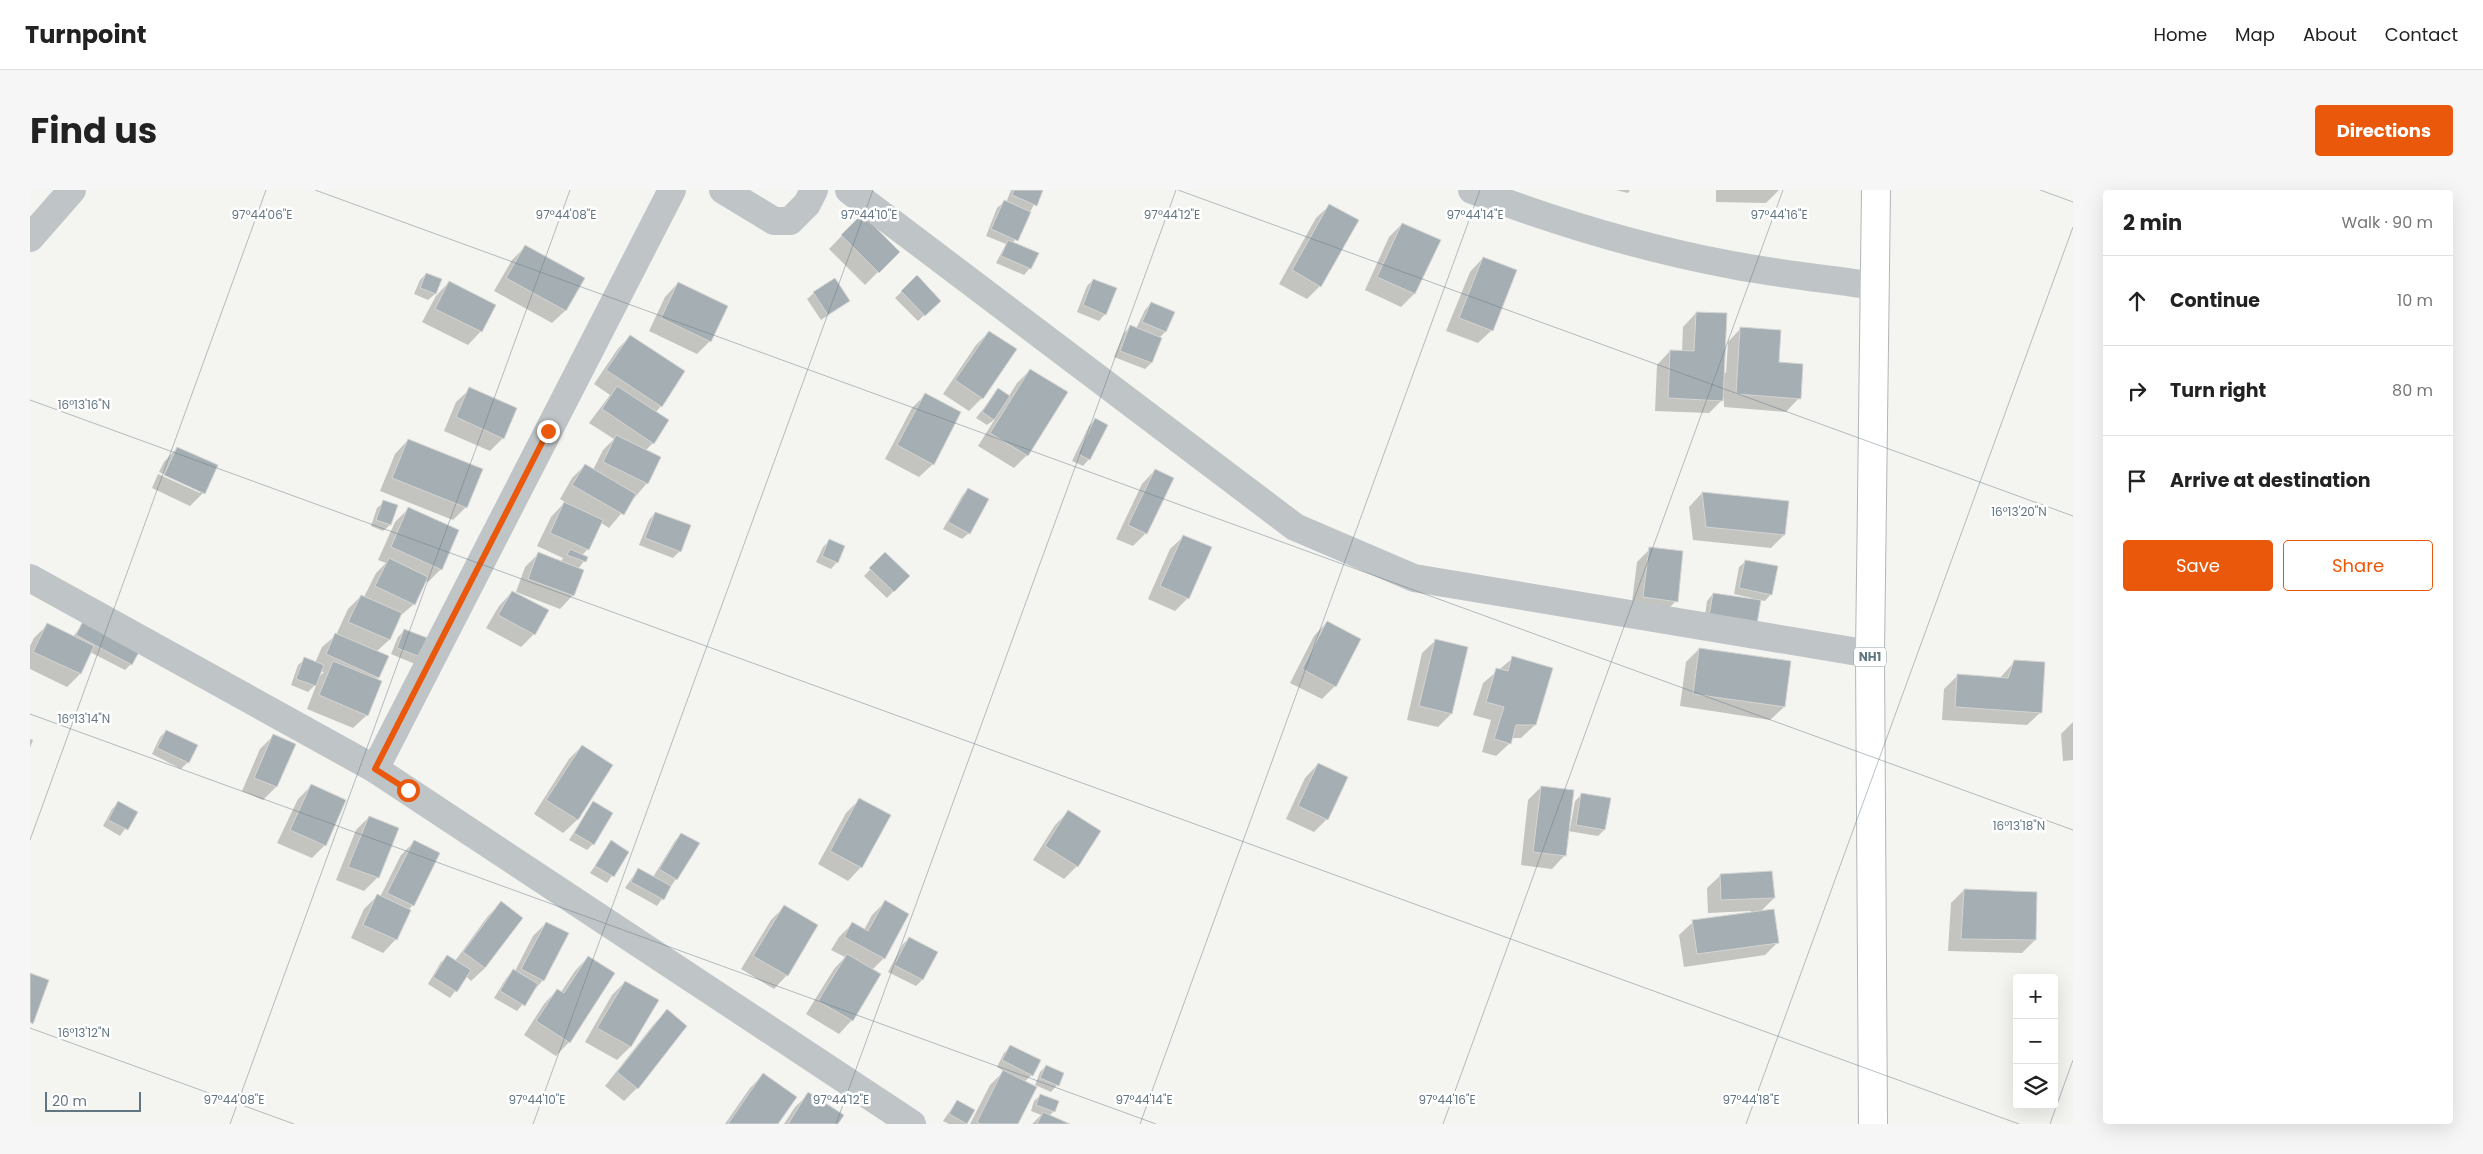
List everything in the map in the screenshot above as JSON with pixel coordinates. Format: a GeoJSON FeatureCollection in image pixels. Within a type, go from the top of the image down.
{"type":"FeatureCollection","features":[{"type":"Feature","properties":{"kind":"highway","name":"NH1"},"geometry":{"type":"LineString","coordinates":[[1873,1124],[1870,654],[1876,190]]}},
{"type":"Feature","properties":{"kind":"street"},"geometry":{"type":"LineString","coordinates":[[30,238],[72,190]]}},
{"type":"Feature","properties":{"kind":"street"},"geometry":{"type":"LineString","coordinates":[[375,769],[672,190]]}},
{"type":"Feature","properties":{"kind":"street"},"geometry":{"type":"LineString","coordinates":[[722,190],[774,221],[790,221],[807,204],[814,190]]}},
{"type":"Feature","properties":{"kind":"street"},"geometry":{"type":"LineString","coordinates":[[849,190],[1295,527],[1414,578],[1870,654]]}},
{"type":"Feature","properties":{"kind":"street"},"geometry":{"type":"LineString","coordinates":[[1472,190],[1514,206],[1619,238],[1731,265],[1875,286]]}},
{"type":"Feature","properties":{"kind":"street"},"geometry":{"type":"LineString","coordinates":[[30,578],[375,769],[912,1124]]}},
{"type":"Feature","properties":{"kind":"building"},"geometry":{"type":"Polygon","coordinates":[[[1014,190],[1043,190],[1037,206],[1012,195],[1014,190]]]}},
{"type":"Feature","properties":{"kind":"building"},"geometry":{"type":"Polygon","coordinates":[[[1004,200],[1031,212],[1018,241],[991,229],[1004,200]]]}},
{"type":"Feature","properties":{"kind":"building"},"geometry":{"type":"Polygon","coordinates":[[[1329,204],[1359,220],[1321,287],[1292,270],[1329,204]]]}},
{"type":"Feature","properties":{"kind":"building"},"geometry":{"type":"Polygon","coordinates":[[[862,214],[900,252],[879,273],[841,235],[862,214]]]}},
{"type":"Feature","properties":{"kind":"building"},"geometry":{"type":"Polygon","coordinates":[[[1402,223],[1441,240],[1415,294],[1377,277],[1402,223]]]}},
{"type":"Feature","properties":{"kind":"building"},"geometry":{"type":"Polygon","coordinates":[[[1008,240],[1039,253],[1031,269],[1001,256],[1008,240]]]}},
{"type":"Feature","properties":{"kind":"building"},"geometry":{"type":"Polygon","coordinates":[[[525,245],[585,278],[566,311],[506,278],[525,245]]]}},
{"type":"Feature","properties":{"kind":"building"},"geometry":{"type":"Polygon","coordinates":[[[1483,257],[1517,270],[1493,331],[1459,318],[1483,257]]]}},
{"type":"Feature","properties":{"kind":"building"},"geometry":{"type":"Polygon","coordinates":[[[426,273],[442,279],[436,294],[420,288],[426,273]]]}},
{"type":"Feature","properties":{"kind":"building"},"geometry":{"type":"Polygon","coordinates":[[[917,275],[941,301],[925,316],[901,291],[917,275]]]}},
{"type":"Feature","properties":{"kind":"building"},"geometry":{"type":"Polygon","coordinates":[[[835,278],[850,301],[828,315],[813,292],[835,278]]]}},
{"type":"Feature","properties":{"kind":"building"},"geometry":{"type":"Polygon","coordinates":[[[1093,279],[1117,288],[1106,315],[1083,305],[1093,279]]]}},
{"type":"Feature","properties":{"kind":"building"},"geometry":{"type":"Polygon","coordinates":[[[449,281],[496,305],[482,332],[435,309],[449,281]]]}},
{"type":"Feature","properties":{"kind":"building"},"geometry":{"type":"Polygon","coordinates":[[[678,282],[728,306],[711,342],[661,318],[678,282]]]}},
{"type":"Feature","properties":{"kind":"building"},"geometry":{"type":"Polygon","coordinates":[[[1151,302],[1175,312],[1166,332],[1142,322],[1151,302]]]}},
{"type":"Feature","properties":{"kind":"building"},"geometry":{"type":"Polygon","coordinates":[[[1696,312],[1727,313],[1723,401],[1668,398],[1670,350],[1694,351],[1696,312]]]}},
{"type":"Feature","properties":{"kind":"building"},"geometry":{"type":"Polygon","coordinates":[[[1130,325],[1162,338],[1152,363],[1120,351],[1130,325]]]}},
{"type":"Feature","properties":{"kind":"building"},"geometry":{"type":"Polygon","coordinates":[[[1740,327],[1781,330],[1779,362],[1803,364],[1801,399],[1736,394],[1740,327]]]}},
{"type":"Feature","properties":{"kind":"building"},"geometry":{"type":"Polygon","coordinates":[[[989,331],[1017,349],[983,399],[955,380],[989,331]]]}},
{"type":"Feature","properties":{"kind":"building"},"geometry":{"type":"Polygon","coordinates":[[[630,335],[685,371],[662,407],[606,370],[630,335]]]}},
{"type":"Feature","properties":{"kind":"building"},"geometry":{"type":"Polygon","coordinates":[[[1030,369],[1068,392],[1028,456],[990,433],[1030,369]]]}},
{"type":"Feature","properties":{"kind":"building"},"geometry":{"type":"Polygon","coordinates":[[[617,386],[669,420],[654,444],[602,409],[617,386]]]}},
{"type":"Feature","properties":{"kind":"building"},"geometry":{"type":"Polygon","coordinates":[[[469,387],[517,408],[504,439],[456,417],[469,387]]]}},
{"type":"Feature","properties":{"kind":"building"},"geometry":{"type":"Polygon","coordinates":[[[998,388],[1010,396],[994,420],[982,412],[998,388]]]}},
{"type":"Feature","properties":{"kind":"building"},"geometry":{"type":"Polygon","coordinates":[[[925,393],[961,412],[934,465],[897,445],[925,393]]]}},
{"type":"Feature","properties":{"kind":"building"},"geometry":{"type":"Polygon","coordinates":[[[1095,418],[1108,425],[1090,460],[1078,454],[1095,418]]]}},
{"type":"Feature","properties":{"kind":"building"},"geometry":{"type":"Polygon","coordinates":[[[616,435],[661,457],[648,484],[603,462],[616,435]]]}},
{"type":"Feature","properties":{"kind":"building"},"geometry":{"type":"Polygon","coordinates":[[[408,439],[483,469],[467,508],[392,478],[408,439]]]}},
{"type":"Feature","properties":{"kind":"building"},"geometry":{"type":"Polygon","coordinates":[[[177,447],[218,465],[205,494],[164,475],[177,447]]]}},
{"type":"Feature","properties":{"kind":"building"},"geometry":{"type":"Polygon","coordinates":[[[585,464],[636,494],[624,515],[572,485],[585,464]]]}},
{"type":"Feature","properties":{"kind":"building"},"geometry":{"type":"Polygon","coordinates":[[[1155,469],[1174,478],[1147,534],[1128,525],[1155,469]]]}},
{"type":"Feature","properties":{"kind":"building"},"geometry":{"type":"Polygon","coordinates":[[[968,488],[989,499],[970,534],[948,522],[968,488]]]}},
{"type":"Feature","properties":{"kind":"building"},"geometry":{"type":"Polygon","coordinates":[[[1702,492],[1789,501],[1785,535],[1706,527],[1702,492]]]}},
{"type":"Feature","properties":{"kind":"building"},"geometry":{"type":"Polygon","coordinates":[[[383,500],[398,505],[391,525],[376,520],[383,500]]]}},
{"type":"Feature","properties":{"kind":"building"},"geometry":{"type":"Polygon","coordinates":[[[564,502],[603,520],[589,550],[550,533],[564,502]]]}},
{"type":"Feature","properties":{"kind":"building"},"geometry":{"type":"Polygon","coordinates":[[[408,507],[459,530],[442,570],[391,547],[408,507]]]}},
{"type":"Feature","properties":{"kind":"building"},"geometry":{"type":"Polygon","coordinates":[[[655,512],[691,525],[681,552],[645,538],[655,512]]]}},
{"type":"Feature","properties":{"kind":"building"},"geometry":{"type":"Polygon","coordinates":[[[1183,535],[1212,547],[1189,599],[1160,586],[1183,535]]]}},
{"type":"Feature","properties":{"kind":"building"},"geometry":{"type":"Polygon","coordinates":[[[829,539],[845,546],[838,563],[822,556],[829,539]]]}},
{"type":"Feature","properties":{"kind":"building"},"geometry":{"type":"Polygon","coordinates":[[[1649,547],[1683,551],[1678,602],[1643,597],[1649,547]]]}},
{"type":"Feature","properties":{"kind":"building"},"geometry":{"type":"Polygon","coordinates":[[[570,549],[588,557],[586,562],[567,555],[570,549]]]}},
{"type":"Feature","properties":{"kind":"building"},"geometry":{"type":"Polygon","coordinates":[[[538,552],[584,570],[574,596],[528,579],[538,552]]]}},
{"type":"Feature","properties":{"kind":"building"},"geometry":{"type":"Polygon","coordinates":[[[885,552],[910,576],[894,592],[869,568],[885,552]]]}},
{"type":"Feature","properties":{"kind":"building"},"geometry":{"type":"Polygon","coordinates":[[[389,558],[428,577],[415,605],[375,586],[389,558]]]}},
{"type":"Feature","properties":{"kind":"building"},"geometry":{"type":"Polygon","coordinates":[[[1745,560],[1778,566],[1772,595],[1739,588],[1745,560]]]}},
{"type":"Feature","properties":{"kind":"building"},"geometry":{"type":"Polygon","coordinates":[[[512,591],[549,610],[535,635],[498,615],[512,591]]]}},
{"type":"Feature","properties":{"kind":"building"},"geometry":{"type":"Polygon","coordinates":[[[1713,593],[1761,600],[1757,624],[1709,616],[1713,593]]]}},
{"type":"Feature","properties":{"kind":"building"},"geometry":{"type":"Polygon","coordinates":[[[361,595],[402,613],[390,640],[348,622],[361,595]]]}},
{"type":"Feature","properties":{"kind":"building"},"geometry":{"type":"Polygon","coordinates":[[[83,621],[139,652],[132,665],[76,635],[83,621]]]}},
{"type":"Feature","properties":{"kind":"building"},"geometry":{"type":"Polygon","coordinates":[[[1327,621],[1361,639],[1336,687],[1302,669],[1327,621]]]}},
{"type":"Feature","properties":{"kind":"building"},"geometry":{"type":"Polygon","coordinates":[[[47,623],[94,646],[81,674],[33,652],[47,623]]]}},
{"type":"Feature","properties":{"kind":"building"},"geometry":{"type":"Polygon","coordinates":[[[404,629],[430,639],[423,658],[397,648],[404,629]]]}},
{"type":"Feature","properties":{"kind":"building"},"geometry":{"type":"Polygon","coordinates":[[[335,633],[389,656],[379,678],[326,654],[335,633]]]}},
{"type":"Feature","properties":{"kind":"building"},"geometry":{"type":"Polygon","coordinates":[[[1435,639],[1468,647],[1452,714],[1419,706],[1435,639]]]}},
{"type":"Feature","properties":{"kind":"building"},"geometry":{"type":"Polygon","coordinates":[[[1699,648],[1791,661],[1785,707],[1693,694],[1699,648]]]}},
{"type":"Feature","properties":{"kind":"building"},"geometry":{"type":"Polygon","coordinates":[[[1512,656],[1553,668],[1536,725],[1516,725],[1511,744],[1494,739],[1504,707],[1486,702],[1496,668],[1508,671],[1512,656]]]}},
{"type":"Feature","properties":{"kind":"building"},"geometry":{"type":"Polygon","coordinates":[[[304,657],[324,665],[316,686],[296,679],[304,657]]]}},
{"type":"Feature","properties":{"kind":"building"},"geometry":{"type":"Polygon","coordinates":[[[2014,660],[2045,662],[2042,713],[1955,707],[1957,674],[2008,678],[2014,660]]]}},
{"type":"Feature","properties":{"kind":"building"},"geometry":{"type":"Polygon","coordinates":[[[333,661],[382,681],[368,716],[319,695],[333,661]]]}},
{"type":"Feature","properties":{"kind":"building"},"geometry":{"type":"Polygon","coordinates":[[[166,730],[198,745],[189,763],[157,748],[166,730]]]}},
{"type":"Feature","properties":{"kind":"building"},"geometry":{"type":"Polygon","coordinates":[[[273,734],[296,744],[277,787],[254,778],[273,734]]]}},
{"type":"Feature","properties":{"kind":"building"},"geometry":{"type":"Polygon","coordinates":[[[582,745],[613,765],[578,820],[546,800],[582,745]]]}},
{"type":"Feature","properties":{"kind":"building"},"geometry":{"type":"Polygon","coordinates":[[[1318,763],[1348,777],[1328,820],[1298,806],[1318,763]]]}},
{"type":"Feature","properties":{"kind":"building"},"geometry":{"type":"Polygon","coordinates":[[[311,784],[346,800],[326,846],[290,830],[311,784]]]}},
{"type":"Feature","properties":{"kind":"building"},"geometry":{"type":"Polygon","coordinates":[[[1541,786],[1574,790],[1566,856],[1533,852],[1541,786]]]}},
{"type":"Feature","properties":{"kind":"building"},"geometry":{"type":"Polygon","coordinates":[[[1581,793],[1611,798],[1605,830],[1576,825],[1581,793]]]}},
{"type":"Feature","properties":{"kind":"building"},"geometry":{"type":"Polygon","coordinates":[[[859,798],[891,815],[862,868],[830,851],[859,798]]]}},
{"type":"Feature","properties":{"kind":"building"},"geometry":{"type":"Polygon","coordinates":[[[118,801],[138,812],[128,830],[108,820],[118,801]]]}},
{"type":"Feature","properties":{"kind":"building"},"geometry":{"type":"Polygon","coordinates":[[[593,801],[613,813],[594,845],[574,833],[593,801]]]}},
{"type":"Feature","properties":{"kind":"building"},"geometry":{"type":"Polygon","coordinates":[[[1068,810],[1101,831],[1078,867],[1045,846],[1068,810]]]}},
{"type":"Feature","properties":{"kind":"building"},"geometry":{"type":"Polygon","coordinates":[[[369,816],[399,828],[379,878],[348,867],[369,816]]]}},
{"type":"Feature","properties":{"kind":"building"},"geometry":{"type":"Polygon","coordinates":[[[681,833],[700,843],[677,880],[659,869],[681,833]]]}},
{"type":"Feature","properties":{"kind":"building"},"geometry":{"type":"Polygon","coordinates":[[[414,840],[440,853],[414,906],[387,893],[414,840]]]}},
{"type":"Feature","properties":{"kind":"building"},"geometry":{"type":"Polygon","coordinates":[[[611,840],[629,852],[614,877],[595,866],[611,840]]]}},
{"type":"Feature","properties":{"kind":"building"},"geometry":{"type":"Polygon","coordinates":[[[638,868],[671,886],[664,900],[631,882],[638,868]]]}},
{"type":"Feature","properties":{"kind":"building"},"geometry":{"type":"Polygon","coordinates":[[[1772,871],[1775,898],[1721,900],[1720,874],[1772,871]]]}},
{"type":"Feature","properties":{"kind":"building"},"geometry":{"type":"Polygon","coordinates":[[[1964,889],[2037,892],[2036,940],[1961,939],[1964,889]]]}},
{"type":"Feature","properties":{"kind":"building"},"geometry":{"type":"Polygon","coordinates":[[[377,894],[411,910],[397,940],[363,925],[377,894]]]}},
{"type":"Feature","properties":{"kind":"building"},"geometry":{"type":"Polygon","coordinates":[[[885,900],[909,914],[885,959],[844,937],[852,922],[868,931],[885,900]]]}},
{"type":"Feature","properties":{"kind":"building"},"geometry":{"type":"Polygon","coordinates":[[[501,901],[523,918],[485,968],[463,952],[501,901]]]}},
{"type":"Feature","properties":{"kind":"building"},"geometry":{"type":"Polygon","coordinates":[[[784,905],[818,925],[788,976],[753,956],[784,905]]]}},
{"type":"Feature","properties":{"kind":"building"},"geometry":{"type":"Polygon","coordinates":[[[1774,909],[1779,943],[1697,954],[1692,920],[1774,909]]]}},
{"type":"Feature","properties":{"kind":"building"},"geometry":{"type":"Polygon","coordinates":[[[546,922],[569,933],[544,981],[521,969],[546,922]]]}},
{"type":"Feature","properties":{"kind":"building"},"geometry":{"type":"Polygon","coordinates":[[[909,937],[938,952],[923,980],[894,965],[909,937]]]}},
{"type":"Feature","properties":{"kind":"building"},"geometry":{"type":"Polygon","coordinates":[[[847,954],[881,974],[853,1021],[818,1001],[847,954]]]}},
{"type":"Feature","properties":{"kind":"building"},"geometry":{"type":"Polygon","coordinates":[[[447,955],[471,970],[457,992],[433,977],[447,955]]]}},
{"type":"Feature","properties":{"kind":"building"},"geometry":{"type":"Polygon","coordinates":[[[588,956],[615,973],[570,1043],[536,1021],[557,989],[564,993],[588,956]]]}},
{"type":"Feature","properties":{"kind":"building"},"geometry":{"type":"Polygon","coordinates":[[[513,969],[538,984],[525,1006],[500,991],[513,969]]]}},
{"type":"Feature","properties":{"kind":"building"},"geometry":{"type":"Polygon","coordinates":[[[30,973],[49,980],[33,1024],[30,1022],[30,973]]]}},
{"type":"Feature","properties":{"kind":"building"},"geometry":{"type":"Polygon","coordinates":[[[625,981],[659,1000],[631,1047],[597,1028],[625,981]]]}},
{"type":"Feature","properties":{"kind":"building"},"geometry":{"type":"Polygon","coordinates":[[[667,1009],[687,1026],[638,1089],[617,1072],[667,1009]]]}},
{"type":"Feature","properties":{"kind":"building"},"geometry":{"type":"Polygon","coordinates":[[[1010,1045],[1041,1060],[1033,1076],[1002,1060],[1010,1045]]]}},
{"type":"Feature","properties":{"kind":"building"},"geometry":{"type":"Polygon","coordinates":[[[1046,1065],[1064,1073],[1059,1086],[1040,1078],[1046,1065]]]}},
{"type":"Feature","properties":{"kind":"building"},"geometry":{"type":"Polygon","coordinates":[[[1003,1070],[1037,1087],[1018,1124],[980,1124],[977,1122],[1003,1070]]]}},
{"type":"Feature","properties":{"kind":"building"},"geometry":{"type":"Polygon","coordinates":[[[763,1073],[797,1097],[778,1124],[728,1124],[763,1073]]]}},
{"type":"Feature","properties":{"kind":"building"},"geometry":{"type":"Polygon","coordinates":[[[808,1092],[844,1115],[838,1124],[788,1124],[808,1092]]]}},
{"type":"Feature","properties":{"kind":"building"},"geometry":{"type":"Polygon","coordinates":[[[1040,1094],[1059,1101],[1055,1112],[1036,1105],[1040,1094]]]}},
{"type":"Feature","properties":{"kind":"building"},"geometry":{"type":"Polygon","coordinates":[[[957,1100],[975,1110],[967,1124],[949,1114],[957,1100]]]}},
{"type":"Feature","properties":{"kind":"building"},"geometry":{"type":"Polygon","coordinates":[[[1043,1112],[1070,1124],[1037,1124],[1043,1112]]]}},
{"type":"Feature","properties":{"kind":"route"},"geometry":{"type":"LineString","coordinates":[[408,790],[375,769],[548,431]]}}]}
